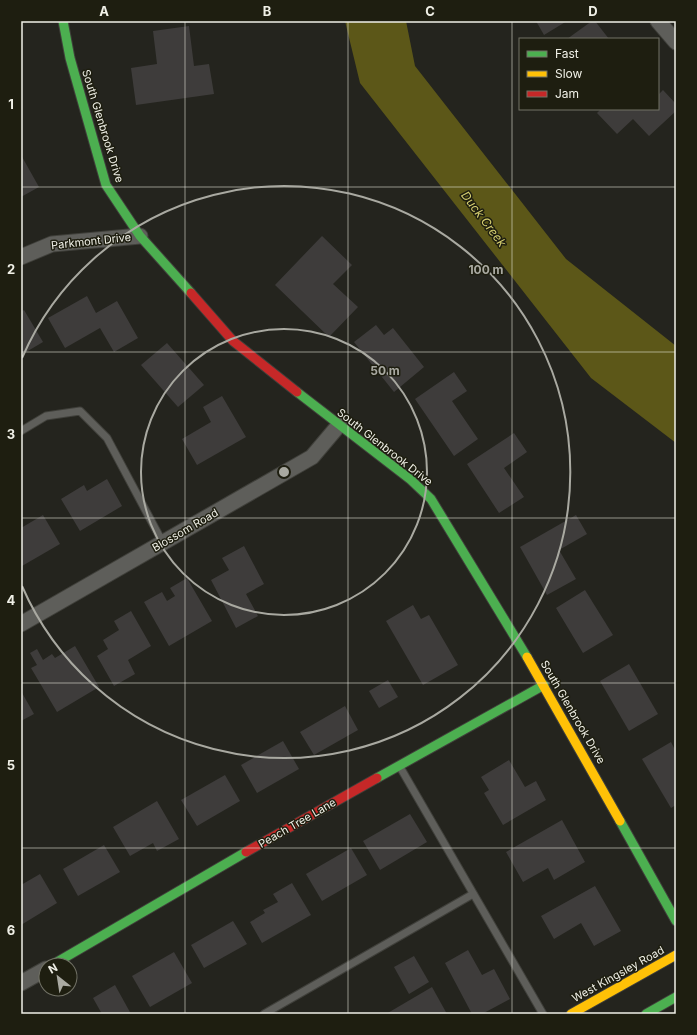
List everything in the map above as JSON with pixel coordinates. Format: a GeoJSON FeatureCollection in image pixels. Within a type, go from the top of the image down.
{"type":"FeatureCollection","features":[{"type":"Feature","properties":{"kind":"street","name":"South Glenbrook Drive"},"geometry":{"type":"LineString","coordinates":[[63,21],[70,58],[106,185],[140,236],[232,341],[339,426],[411,480],[431,499],[544,685],[676,921]]}},
{"type":"Feature","properties":{"kind":"street"},"geometry":{"type":"LineString","coordinates":[[658,21],[676,42]]}},
{"type":"Feature","properties":{"kind":"street","name":"Parkmont Drive"},"geometry":{"type":"LineString","coordinates":[[21,257],[52,244],[140,236]]}},
{"type":"Feature","properties":{"kind":"street","name":"Blossom Road"},"geometry":{"type":"LineString","coordinates":[[21,624],[312,457],[339,426]]}},
{"type":"Feature","properties":{"kind":"street","name":"Peach Tree Lane"},"geometry":{"type":"LineString","coordinates":[[66,957],[270,838],[544,685]]}},
{"type":"Feature","properties":{"kind":"street","name":"West Kingsley Road"},"geometry":{"type":"LineString","coordinates":[[571,1014],[676,955]]}},
{"type":"Feature","properties":{"kind":"street"},"geometry":{"type":"LineString","coordinates":[[21,983],[38,973]]}},
{"type":"Feature","properties":{"kind":"street"},"geometry":{"type":"LineString","coordinates":[[646,1014],[676,997]]}},
{"type":"Feature","properties":{"kind":"lane"},"geometry":{"type":"LineString","coordinates":[[21,431],[46,416],[80,410],[106,438],[163,543]]}},
{"type":"Feature","properties":{"kind":"lane"},"geometry":{"type":"LineString","coordinates":[[399,766],[542,1014]]}},
{"type":"Feature","properties":{"kind":"lane"},"geometry":{"type":"LineString","coordinates":[[264,1014],[474,894]]}},
{"type":"Feature","properties":{"kind":"water","name":"Duck Creek"},"geometry":{"type":"Polygon","coordinates":[[[345,21],[406,21],[415,66],[566,259],[676,346],[676,443],[591,378],[360,83],[345,21]]]}},
{"type":"Feature","properties":{"kind":"building"},"geometry":{"type":"Polygon","coordinates":[[[536,21],[567,21],[544,35],[536,21]]]}},
{"type":"Feature","properties":{"kind":"building"},"geometry":{"type":"Polygon","coordinates":[[[592,21],[595,21],[608,38],[568,38],[592,21]]]}},
{"type":"Feature","properties":{"kind":"building"},"geometry":{"type":"Polygon","coordinates":[[[189,26],[194,66],[209,64],[214,94],[136,105],[131,68],[157,64],[153,31],[189,26]]]}},
{"type":"Feature","properties":{"kind":"building"},"geometry":{"type":"Polygon","coordinates":[[[663,90],[676,104],[676,111],[649,136],[633,119],[617,134],[597,113],[600,110],[659,110],[659,94],[663,90]]]}},
{"type":"Feature","properties":{"kind":"building"},"geometry":{"type":"Polygon","coordinates":[[[21,155],[39,187],[21,197],[21,155]]]}},
{"type":"Feature","properties":{"kind":"building"},"geometry":{"type":"Polygon","coordinates":[[[322,236],[352,265],[333,284],[358,307],[329,337],[275,285],[322,236]]]}},
{"type":"Feature","properties":{"kind":"building"},"geometry":{"type":"Polygon","coordinates":[[[87,296],[96,313],[117,301],[138,338],[114,352],[100,328],[65,348],[48,318],[87,296]]]}},
{"type":"Feature","properties":{"kind":"building"},"geometry":{"type":"Polygon","coordinates":[[[24,310],[43,342],[21,355],[21,312],[24,310]]]}},
{"type":"Feature","properties":{"kind":"building"},"geometry":{"type":"Polygon","coordinates":[[[376,325],[384,335],[393,328],[424,367],[394,392],[354,342],[376,325]]]}},
{"type":"Feature","properties":{"kind":"building"},"geometry":{"type":"Polygon","coordinates":[[[167,343],[204,385],[178,407],[141,365],[167,343]]]}},
{"type":"Feature","properties":{"kind":"building"},"geometry":{"type":"Polygon","coordinates":[[[454,372],[467,391],[452,401],[478,439],[454,456],[415,399],[454,372]]]}},
{"type":"Feature","properties":{"kind":"building"},"geometry":{"type":"Polygon","coordinates":[[[222,396],[246,437],[197,465],[182,439],[211,422],[203,407],[222,396]]]}},
{"type":"Feature","properties":{"kind":"building"},"geometry":{"type":"Polygon","coordinates":[[[514,433],[527,452],[504,468],[524,497],[499,513],[467,464],[514,433]]]}},
{"type":"Feature","properties":{"kind":"building"},"geometry":{"type":"Polygon","coordinates":[[[107,479],[122,506],[80,531],[61,499],[84,485],[87,491],[107,479]]]}},
{"type":"Feature","properties":{"kind":"building"},"geometry":{"type":"Polygon","coordinates":[[[43,515],[60,544],[22,566],[21,528],[43,515]]]}},
{"type":"Feature","properties":{"kind":"building"},"geometry":{"type":"Polygon","coordinates":[[[576,515],[587,534],[559,550],[576,579],[547,595],[520,547],[576,515]]]}},
{"type":"Feature","properties":{"kind":"building"},"geometry":{"type":"Polygon","coordinates":[[[244,546],[264,584],[246,594],[258,616],[236,628],[211,580],[229,570],[222,558],[244,546]]]}},
{"type":"Feature","properties":{"kind":"building"},"geometry":{"type":"Polygon","coordinates":[[[187,578],[212,621],[169,646],[144,602],[162,592],[167,601],[175,596],[170,588],[187,578]]]}},
{"type":"Feature","properties":{"kind":"building"},"geometry":{"type":"Polygon","coordinates":[[[585,590],[613,635],[583,653],[556,608],[585,590]]]}},
{"type":"Feature","properties":{"kind":"building"},"geometry":{"type":"Polygon","coordinates":[[[413,605],[421,619],[429,615],[458,665],[423,685],[386,621],[413,605]]]}},
{"type":"Feature","properties":{"kind":"building"},"geometry":{"type":"Polygon","coordinates":[[[131,611],[151,646],[128,660],[135,674],[114,686],[97,656],[108,649],[103,640],[119,630],[114,621],[131,611]]]}},
{"type":"Feature","properties":{"kind":"building"},"geometry":{"type":"Polygon","coordinates":[[[75,646],[99,687],[57,712],[31,668],[37,665],[30,653],[37,649],[43,660],[52,654],[55,658],[75,646]]]}},
{"type":"Feature","properties":{"kind":"building"},"geometry":{"type":"Polygon","coordinates":[[[629,664],[658,714],[629,731],[600,681],[629,664]]]}},
{"type":"Feature","properties":{"kind":"building"},"geometry":{"type":"Polygon","coordinates":[[[388,680],[398,697],[379,708],[369,691],[388,680]]]}},
{"type":"Feature","properties":{"kind":"building"},"geometry":{"type":"Polygon","coordinates":[[[21,691],[34,714],[21,721],[21,691]]]}},
{"type":"Feature","properties":{"kind":"building"},"geometry":{"type":"Polygon","coordinates":[[[345,706],[358,730],[314,755],[300,732],[345,706]]]}},
{"type":"Feature","properties":{"kind":"building"},"geometry":{"type":"Polygon","coordinates":[[[283,741],[299,769],[257,793],[241,765],[283,741]]]}},
{"type":"Feature","properties":{"kind":"building"},"geometry":{"type":"Polygon","coordinates":[[[671,742],[676,752],[676,805],[671,808],[642,759],[671,742]]]}},
{"type":"Feature","properties":{"kind":"building"},"geometry":{"type":"Polygon","coordinates":[[[509,760],[525,787],[536,781],[546,800],[503,825],[484,793],[489,790],[481,777],[509,760]]]}},
{"type":"Feature","properties":{"kind":"building"},"geometry":{"type":"Polygon","coordinates":[[[225,775],[240,801],[197,826],[181,800],[225,775]]]}},
{"type":"Feature","properties":{"kind":"building"},"geometry":{"type":"Polygon","coordinates":[[[157,801],[179,839],[157,851],[153,843],[130,856],[113,827],[157,801]]]}},
{"type":"Feature","properties":{"kind":"building"},"geometry":{"type":"Polygon","coordinates":[[[410,814],[427,842],[380,870],[363,841],[410,814]]]}},
{"type":"Feature","properties":{"kind":"building"},"geometry":{"type":"Polygon","coordinates":[[[562,820],[585,862],[554,880],[548,868],[523,882],[506,852],[562,820]]]}},
{"type":"Feature","properties":{"kind":"building"},"geometry":{"type":"Polygon","coordinates":[[[104,845],[120,872],[78,896],[63,869],[104,845]]]}},
{"type":"Feature","properties":{"kind":"building"},"geometry":{"type":"Polygon","coordinates":[[[351,848],[367,875],[322,901],[306,874],[351,848]]]}},
{"type":"Feature","properties":{"kind":"building"},"geometry":{"type":"Polygon","coordinates":[[[40,874],[57,903],[21,925],[21,885],[40,874]]]}},
{"type":"Feature","properties":{"kind":"building"},"geometry":{"type":"Polygon","coordinates":[[[292,883],[311,915],[262,943],[250,922],[265,913],[263,910],[278,902],[273,894],[292,883]]]}},
{"type":"Feature","properties":{"kind":"building"},"geometry":{"type":"Polygon","coordinates":[[[595,886],[621,931],[594,946],[581,923],[554,939],[541,916],[595,886]]]}},
{"type":"Feature","properties":{"kind":"building"},"geometry":{"type":"Polygon","coordinates":[[[233,921],[247,944],[204,968],[191,945],[233,921]]]}},
{"type":"Feature","properties":{"kind":"building"},"geometry":{"type":"Polygon","coordinates":[[[468,950],[482,975],[494,969],[510,999],[482,1014],[472,1014],[445,963],[468,950]]]}},
{"type":"Feature","properties":{"kind":"building"},"geometry":{"type":"Polygon","coordinates":[[[174,952],[192,983],[150,1007],[132,976],[174,952]]]}},
{"type":"Feature","properties":{"kind":"building"},"geometry":{"type":"Polygon","coordinates":[[[414,956],[429,982],[409,994],[394,967],[414,956]]]}},
{"type":"Feature","properties":{"kind":"building"},"geometry":{"type":"Polygon","coordinates":[[[115,985],[131,1014],[102,1014],[93,998],[115,985]]]}},
{"type":"Feature","properties":{"kind":"building"},"geometry":{"type":"Polygon","coordinates":[[[432,987],[447,1014],[386,1014],[432,987]]]}},
{"type":"Feature","properties":{"kind":"traffic: fast"},"geometry":{"type":"LineString","coordinates":[[63,21],[70,58],[106,185],[140,236],[191,293]]}},
{"type":"Feature","properties":{"kind":"traffic: fast"},"geometry":{"type":"LineString","coordinates":[[297,392],[411,480],[431,499],[527,657]]}},
{"type":"Feature","properties":{"kind":"traffic: fast"},"geometry":{"type":"LineString","coordinates":[[377,778],[544,685]]}},
{"type":"Feature","properties":{"kind":"traffic: fast"},"geometry":{"type":"LineString","coordinates":[[620,821],[676,921]]}},
{"type":"Feature","properties":{"kind":"traffic: fast"},"geometry":{"type":"LineString","coordinates":[[66,957],[246,852]]}},
{"type":"Feature","properties":{"kind":"traffic: fast"},"geometry":{"type":"LineString","coordinates":[[646,1014],[676,997]]}},
{"type":"Feature","properties":{"kind":"traffic: slow"},"geometry":{"type":"LineString","coordinates":[[527,657],[620,821]]}},
{"type":"Feature","properties":{"kind":"traffic: slow"},"geometry":{"type":"LineString","coordinates":[[571,1014],[676,955]]}},
{"type":"Feature","properties":{"kind":"traffic: jam"},"geometry":{"type":"LineString","coordinates":[[191,293],[233,341],[297,392]]}},
{"type":"Feature","properties":{"kind":"traffic: jam"},"geometry":{"type":"LineString","coordinates":[[246,852],[377,778]]}}]}
